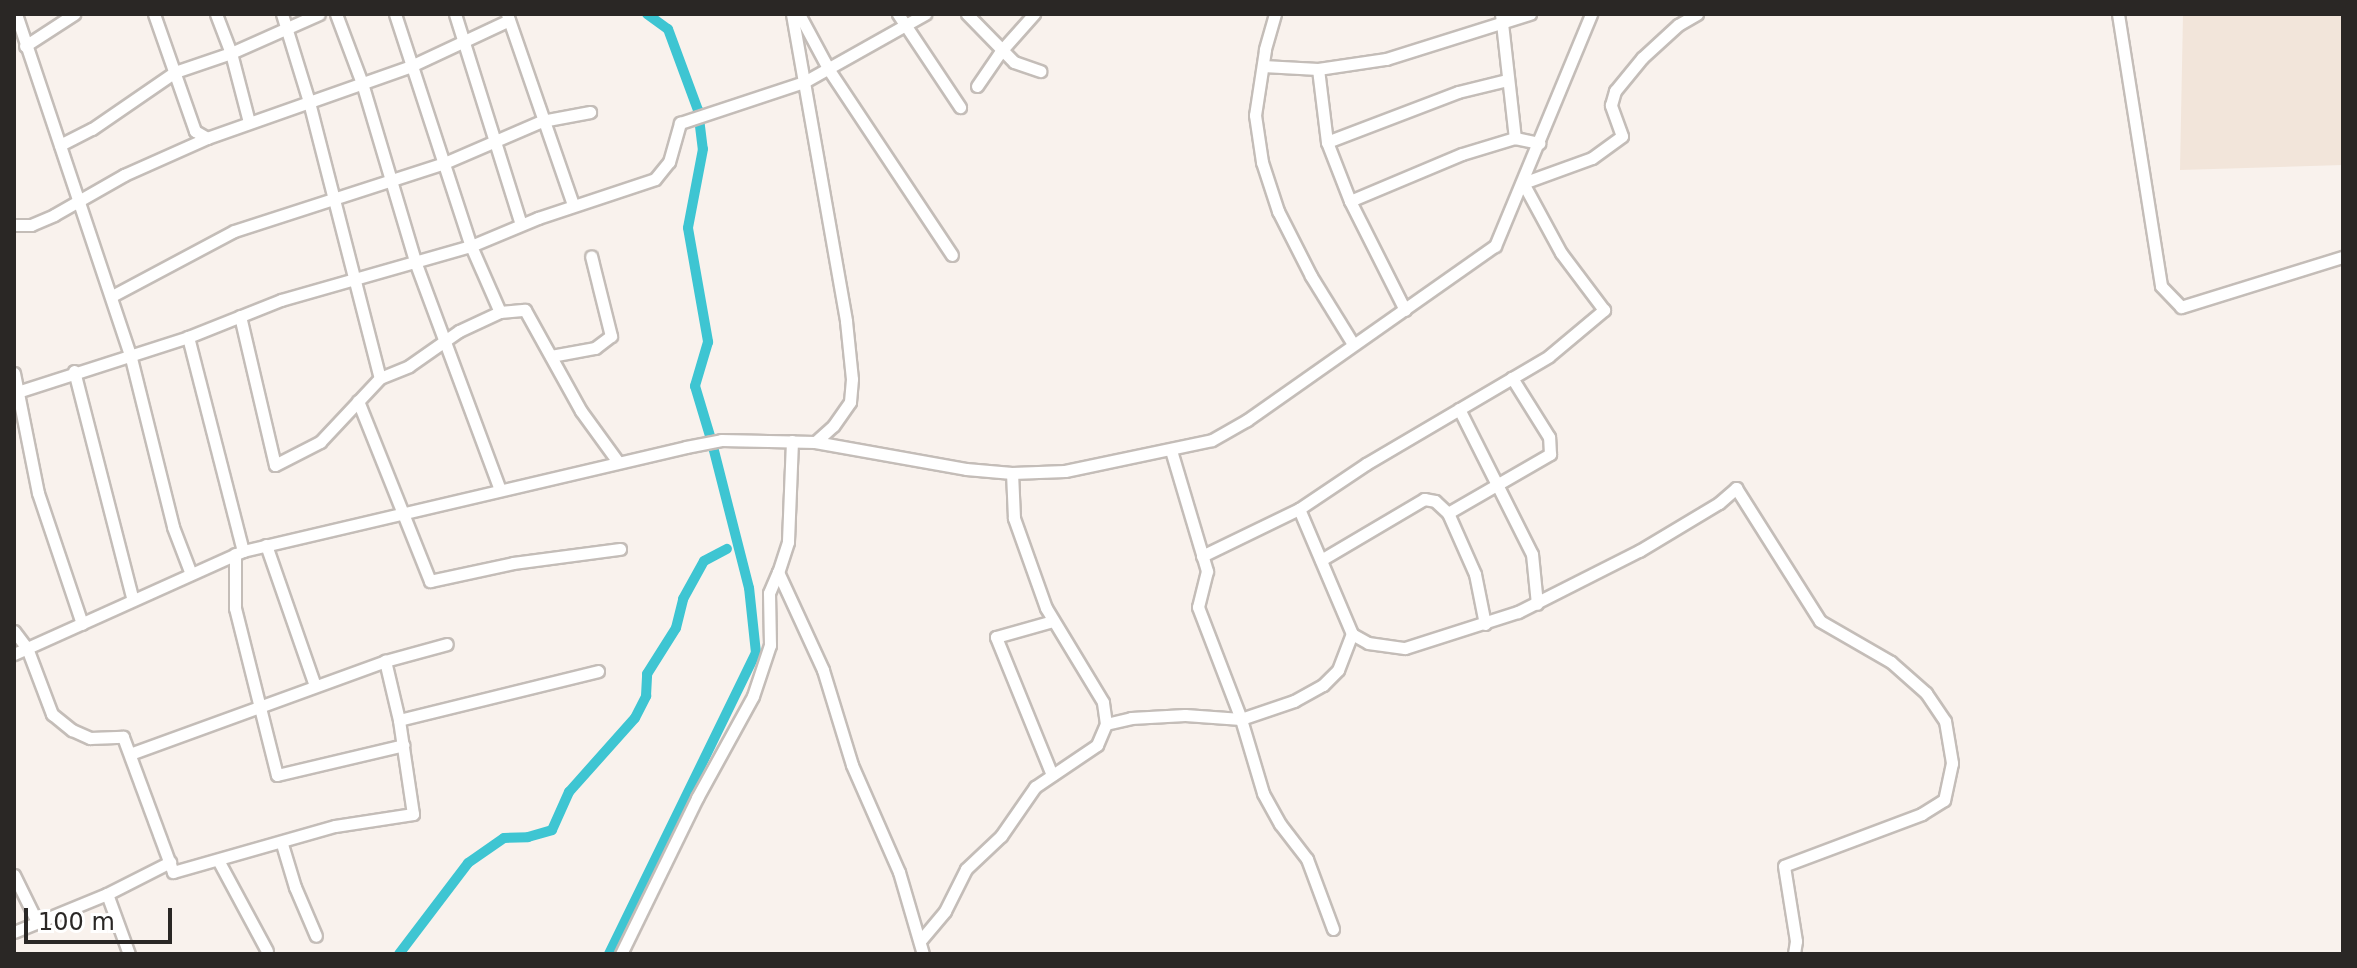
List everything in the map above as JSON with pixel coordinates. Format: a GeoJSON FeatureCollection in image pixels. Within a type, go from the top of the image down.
{"type":"FeatureCollection","features":[{"type":"Feature","properties":{"kind":"street"},"geometry":{"type":"LineString","coordinates":[[16,14],[21,42],[112,296],[130,354],[173,527],[191,574]]}},
{"type":"Feature","properties":{"kind":"street"},"geometry":{"type":"LineString","coordinates":[[21,42],[74,14]]}},
{"type":"Feature","properties":{"kind":"street"},"geometry":{"type":"LineString","coordinates":[[154,14],[195,131],[207,138]]}},
{"type":"Feature","properties":{"kind":"street"},"geometry":{"type":"LineString","coordinates":[[216,14],[231,53],[249,122]]}},
{"type":"Feature","properties":{"kind":"street"},"geometry":{"type":"LineString","coordinates":[[282,14],[309,102],[380,378]]}},
{"type":"Feature","properties":{"kind":"street"},"geometry":{"type":"LineString","coordinates":[[60,145],[92,129],[175,72],[231,53],[319,14]]}},
{"type":"Feature","properties":{"kind":"street"},"geometry":{"type":"LineString","coordinates":[[336,14],[362,83],[416,264],[500,490]]}},
{"type":"Feature","properties":{"kind":"street"},"geometry":{"type":"LineString","coordinates":[[395,14],[442,164],[471,246],[500,312]]}},
{"type":"Feature","properties":{"kind":"street"},"geometry":{"type":"LineString","coordinates":[[455,14],[521,224]]}},
{"type":"Feature","properties":{"kind":"street"},"geometry":{"type":"LineString","coordinates":[[792,14],[846,321],[852,379],[850,402],[833,426],[815,442]]}},
{"type":"Feature","properties":{"kind":"street"},"geometry":{"type":"LineString","coordinates":[[799,14],[829,70],[952,255]]}},
{"type":"Feature","properties":{"kind":"street"},"geometry":{"type":"LineString","coordinates":[[898,14],[960,107]]}},
{"type":"Feature","properties":{"kind":"street"},"geometry":{"type":"LineString","coordinates":[[16,392],[188,337],[281,300],[356,282],[471,246],[573,205],[588,204],[655,179],[669,162],[680,123],[804,82],[925,14]]}},
{"type":"Feature","properties":{"kind":"street"},"geometry":{"type":"LineString","coordinates":[[967,14],[1014,62],[1040,71]]}},
{"type":"Feature","properties":{"kind":"street"},"geometry":{"type":"LineString","coordinates":[[977,86],[1001,51],[1034,14]]}},
{"type":"Feature","properties":{"kind":"street"},"geometry":{"type":"LineString","coordinates":[[1275,14],[1255,115],[1262,162],[1278,211],[1311,276],[1353,344]]}},
{"type":"Feature","properties":{"kind":"street"},"geometry":{"type":"LineString","coordinates":[[1263,66],[1318,69],[1386,59],[1502,19],[1530,14]]}},
{"type":"Feature","properties":{"kind":"street"},"geometry":{"type":"LineString","coordinates":[[14,654],[239,553],[721,440],[815,442],[894,458],[1012,473],[1065,471],[1212,440],[1247,420],[1495,246],[1591,14]]}},
{"type":"Feature","properties":{"kind":"street"},"geometry":{"type":"LineString","coordinates":[[1523,183],[1592,158],[1622,136],[1611,105],[1615,91],[1642,58],[1678,25],[1697,14]]}},
{"type":"Feature","properties":{"kind":"street"},"geometry":{"type":"LineString","coordinates":[[2118,14],[2161,286],[2181,307],[2343,257]]}},
{"type":"Feature","properties":{"kind":"street"},"geometry":{"type":"LineString","coordinates":[[14,225],[31,225],[179,148],[411,66],[508,17],[573,205]]}},
{"type":"Feature","properties":{"kind":"street"},"geometry":{"type":"LineString","coordinates":[[1502,19],[1515,138]]}},
{"type":"Feature","properties":{"kind":"street"},"geometry":{"type":"LineString","coordinates":[[1318,69],[1327,142],[1350,201],[1405,310]]}},
{"type":"Feature","properties":{"kind":"street"},"geometry":{"type":"LineString","coordinates":[[1327,142],[1458,92],[1507,80]]}},
{"type":"Feature","properties":{"kind":"street"},"geometry":{"type":"LineString","coordinates":[[112,296],[234,231],[442,164],[542,121],[590,112]]}},
{"type":"Feature","properties":{"kind":"street"},"geometry":{"type":"LineString","coordinates":[[1350,201],[1462,154],[1515,138],[1539,143]]}},
{"type":"Feature","properties":{"kind":"street"},"geometry":{"type":"LineString","coordinates":[[1202,556],[1299,509],[1549,356],[1604,310],[1561,253],[1523,183]]}},
{"type":"Feature","properties":{"kind":"street"},"geometry":{"type":"LineString","coordinates":[[551,356],[595,348],[611,336],[591,256]]}},
{"type":"Feature","properties":{"kind":"street"},"geometry":{"type":"LineString","coordinates":[[240,316],[275,465],[320,442],[380,378],[409,366],[445,341],[500,312],[525,310],[581,411],[618,462]]}},
{"type":"Feature","properties":{"kind":"street"},"geometry":{"type":"LineString","coordinates":[[188,337],[239,553],[235,608],[277,775],[404,745]]}},
{"type":"Feature","properties":{"kind":"street"},"geometry":{"type":"LineString","coordinates":[[74,371],[133,600]]}},
{"type":"Feature","properties":{"kind":"street"},"geometry":{"type":"LineString","coordinates":[[14,373],[38,493],[82,624]]}},
{"type":"Feature","properties":{"kind":"street"},"geometry":{"type":"LineString","coordinates":[[1448,513],[1550,454],[1549,437],[1512,378]]}},
{"type":"Feature","properties":{"kind":"street"},"geometry":{"type":"LineString","coordinates":[[358,401],[430,581],[513,563],[620,549]]}},
{"type":"Feature","properties":{"kind":"street"},"geometry":{"type":"LineString","coordinates":[[1459,409],[1532,554],[1537,604]]}},
{"type":"Feature","properties":{"kind":"street"},"geometry":{"type":"LineString","coordinates":[[621,954],[697,798],[753,696],[770,645],[769,593],[788,542],[792,441]]}},
{"type":"Feature","properties":{"kind":"street"},"geometry":{"type":"LineString","coordinates":[[1171,450],[1207,571],[1198,607],[1241,719],[1263,793],[1280,824],[1307,859],[1333,929]]}},
{"type":"Feature","properties":{"kind":"street"},"geometry":{"type":"LineString","coordinates":[[920,941],[945,911],[966,869],[1001,836],[1035,787],[1097,745],[1106,724],[1103,702],[1053,621],[1014,518],[1012,473]]}},
{"type":"Feature","properties":{"kind":"street"},"geometry":{"type":"LineString","coordinates":[[1299,509],[1352,634],[1368,643],[1405,648],[1485,624],[1537,604],[1639,551],[1719,503],[1736,488],[1820,621],[1891,662],[1926,693],[1945,721],[1952,763],[1944,800],[1889,828],[1784,866],[1796,941],[1794,954]]}},
{"type":"Feature","properties":{"kind":"street"},"geometry":{"type":"LineString","coordinates":[[1321,560],[1424,499],[1435,501],[1448,513],[1475,574],[1485,624]]}},
{"type":"Feature","properties":{"kind":"street"},"geometry":{"type":"LineString","coordinates":[[266,545],[315,686]]}},
{"type":"Feature","properties":{"kind":"street"},"geometry":{"type":"LineString","coordinates":[[778,572],[823,670],[852,765],[899,872],[923,954]]}},
{"type":"Feature","properties":{"kind":"street"},"geometry":{"type":"LineString","coordinates":[[1052,775],[996,637],[1053,621]]}},
{"type":"Feature","properties":{"kind":"street"},"geometry":{"type":"LineString","coordinates":[[14,631],[27,648],[52,714],[72,730],[90,738],[123,737],[173,872],[282,844],[335,826],[413,814],[404,745],[385,661]]}},
{"type":"Feature","properties":{"kind":"street"},"geometry":{"type":"LineString","coordinates":[[1106,724],[1131,718],[1185,715],[1241,719],[1294,701],[1323,685],[1338,670],[1352,634]]}},
{"type":"Feature","properties":{"kind":"street"},"geometry":{"type":"LineString","coordinates":[[130,754],[385,661],[447,644]]}},
{"type":"Feature","properties":{"kind":"street"},"geometry":{"type":"LineString","coordinates":[[399,720],[598,671]]}},
{"type":"Feature","properties":{"kind":"street"},"geometry":{"type":"LineString","coordinates":[[282,844],[316,936]]}},
{"type":"Feature","properties":{"kind":"street"},"geometry":{"type":"LineString","coordinates":[[218,860],[267,951]]}},
{"type":"Feature","properties":{"kind":"street"},"geometry":{"type":"LineString","coordinates":[[14,932],[107,894],[170,862]]}},
{"type":"Feature","properties":{"kind":"street"},"geometry":{"type":"LineString","coordinates":[[14,875],[37,922]]}},
{"type":"Feature","properties":{"kind":"street"},"geometry":{"type":"LineString","coordinates":[[107,894],[129,954]]}},
{"type":"Feature","properties":{"kind":"shaded area"},"geometry":{"type":"Polygon","coordinates":[[[2183,14],[2343,14],[2343,165],[2180,170],[2183,14]]]}},
{"type":"Feature","properties":{"kind":"waterway"},"geometry":{"type":"LineString","coordinates":[[647,14],[668,29],[698,110],[703,149],[688,228],[708,342],[695,386],[710,436]]}},
{"type":"Feature","properties":{"kind":"waterway"},"geometry":{"type":"LineString","coordinates":[[609,954],[756,653],[749,588],[713,447]]}},
{"type":"Feature","properties":{"kind":"waterway"},"geometry":{"type":"LineString","coordinates":[[399,954],[468,863],[504,838],[528,837],[552,830],[569,792],[635,718],[646,696],[647,674],[676,628],[683,599],[704,561],[727,549]]}}]}
